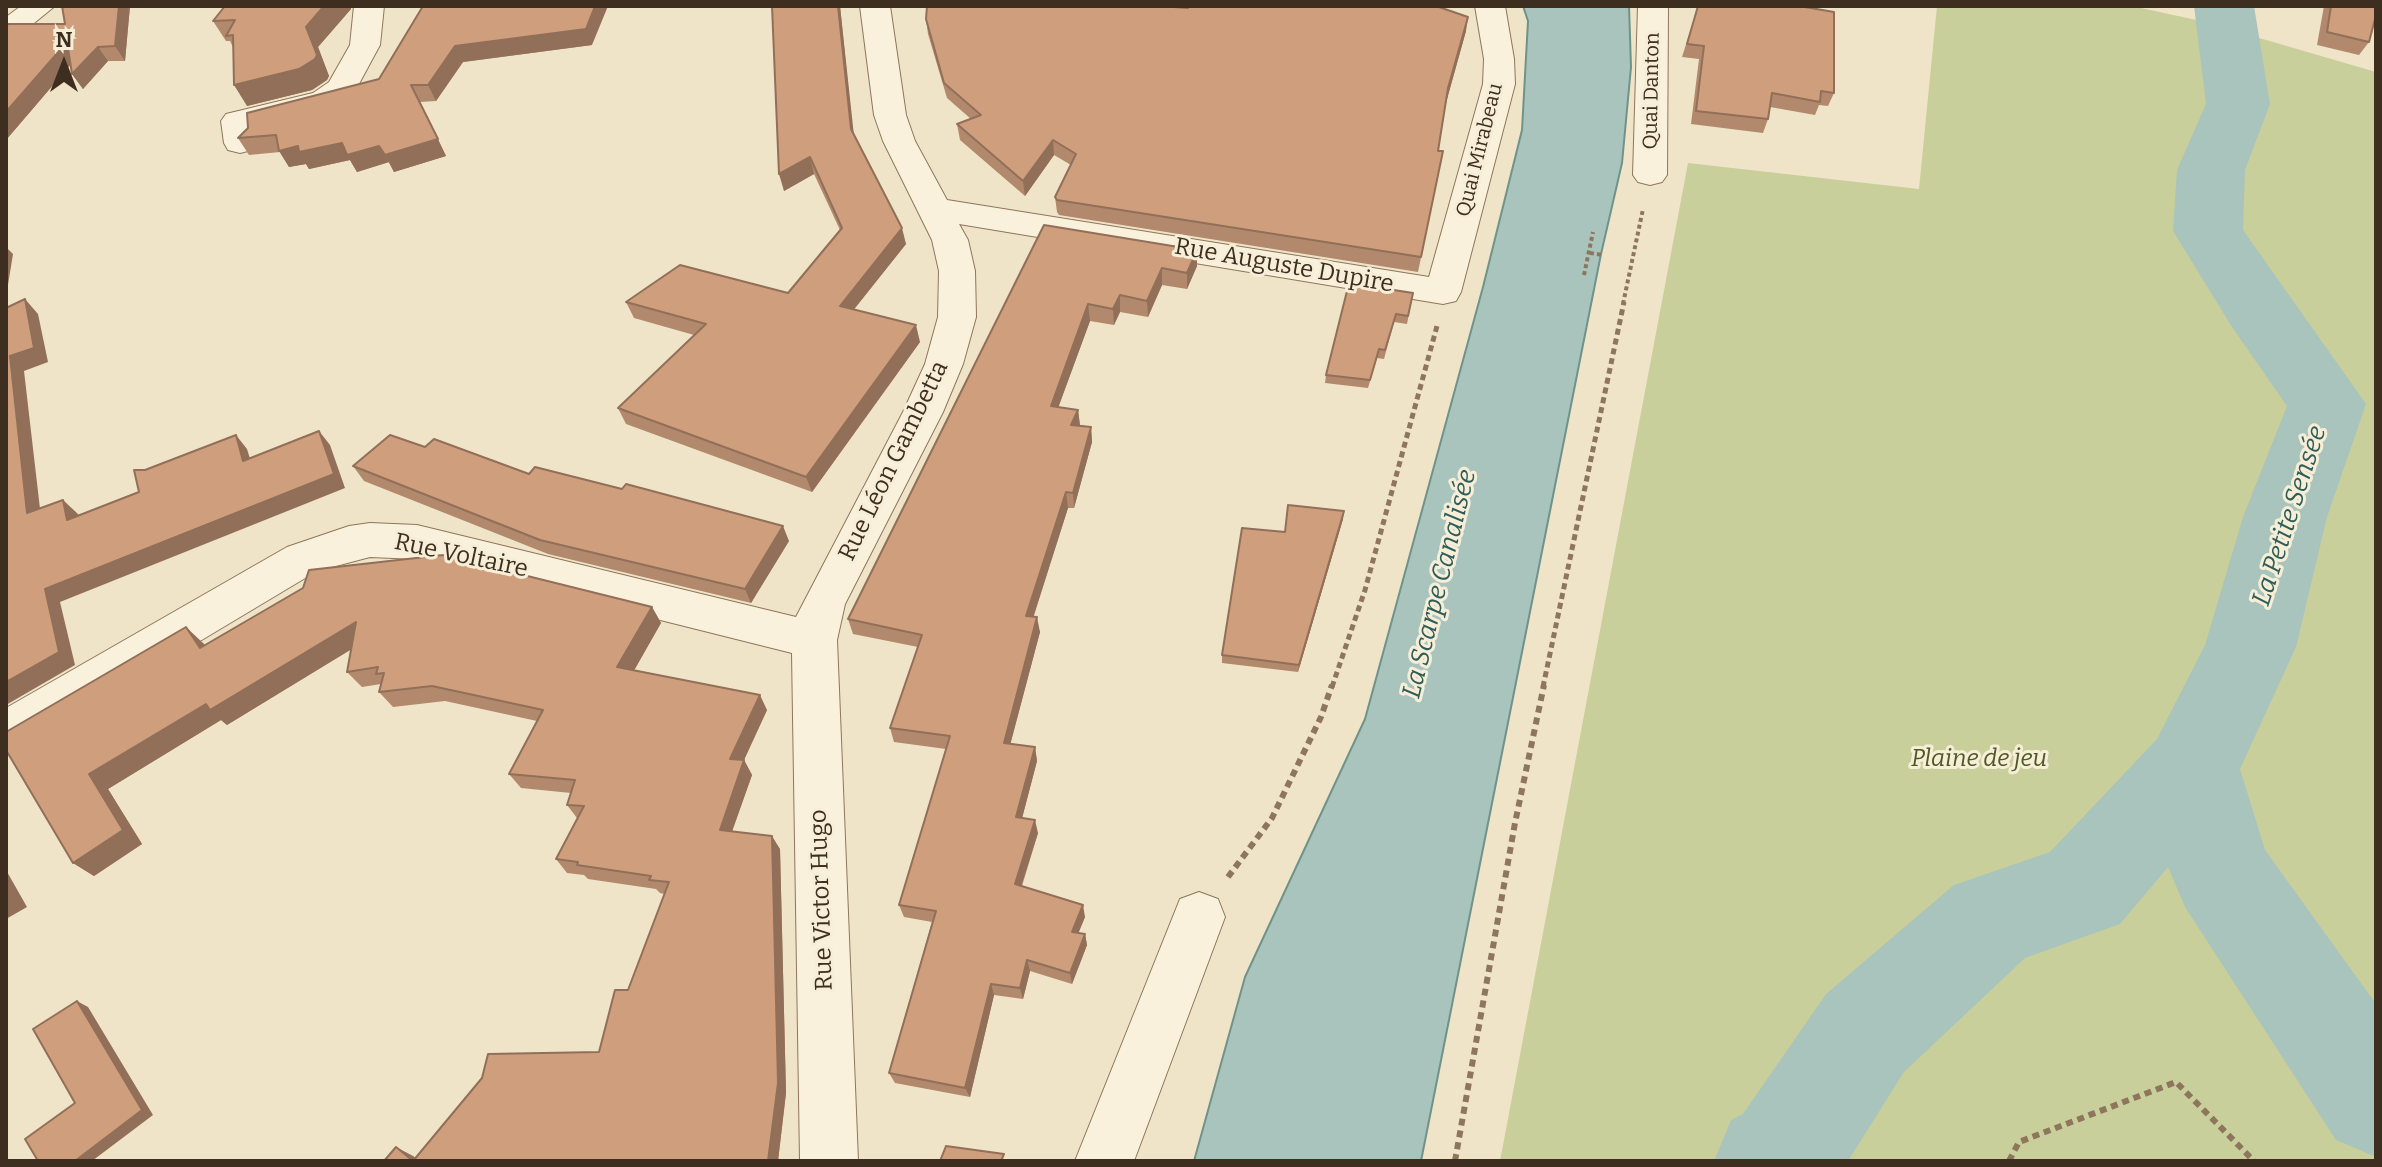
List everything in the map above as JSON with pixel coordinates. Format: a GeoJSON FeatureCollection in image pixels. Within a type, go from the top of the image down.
{"type":"FeatureCollection","features":[{"type":"Feature","properties":{"kind":"street"},"geometry":{"type":"LineString","coordinates":[[6,19],[17,6]]}},
{"type":"Feature","properties":{"kind":"street"},"geometry":{"type":"LineString","coordinates":[[6,31],[40,6]]}},
{"type":"Feature","properties":{"kind":"street"},"geometry":{"type":"LineString","coordinates":[[240,143],[237,121],[324,100],[342,88],[365,45],[369,6]]}},
{"type":"Feature","properties":{"kind":"street","name":"Rue Léon Gambetta"},"geometry":{"type":"LineString","coordinates":[[814,640],[823,604],[923,412],[952,341],[957,317],[957,271],[950,240],[899,141],[890,115],[875,6]]}},
{"type":"Feature","properties":{"kind":"street","name":"Quai Mirabeau"},"geometry":{"type":"LineString","coordinates":[[1443,292],[1499,84],[1496,33],[1490,6]]}},
{"type":"Feature","properties":{"kind":"street","name":"Quai Danton"},"geometry":{"type":"LineString","coordinates":[[1650,175],[1653,6]]}},
{"type":"Feature","properties":{"kind":"street","name":"Rue Auguste Dupire"},"geometry":{"type":"LineString","coordinates":[[935,209],[1443,292]]}},
{"type":"Feature","properties":{"kind":"street","name":"Rue Voltaire"},"geometry":{"type":"LineString","coordinates":[[6,732],[302,559],[349,543],[370,540],[417,542],[814,640]]}},
{"type":"Feature","properties":{"kind":"street","name":"Rue Victor Hugo"},"geometry":{"type":"LineString","coordinates":[[814,640],[829,1161]]}},
{"type":"Feature","properties":{"kind":"street"},"geometry":{"type":"LineString","coordinates":[[1104,1161],[1199,917]]}},
{"type":"Feature","properties":{"kind":"path"},"geometry":{"type":"LineString","coordinates":[[1455,1161],[1515,823],[1650,175]]}},
{"type":"Feature","properties":{"kind":"path"},"geometry":{"type":"LineString","coordinates":[[1584,275],[1593,232]]}},
{"type":"Feature","properties":{"kind":"path"},"geometry":{"type":"LineString","coordinates":[[1590,253],[1603,255]]}},
{"type":"Feature","properties":{"kind":"path"},"geometry":{"type":"LineString","coordinates":[[1199,917],[1272,818],[1321,717],[1365,590],[1438,323],[1443,292]]}},
{"type":"Feature","properties":{"kind":"path"},"geometry":{"type":"LineString","coordinates":[[2009,1161],[2019,1142],[2176,1082],[2254,1161]]}},
{"type":"Feature","properties":{"kind":"green space","name":"Plaine de jeu"},"geometry":{"type":"Polygon","coordinates":[[[1937,6],[2132,6],[2201,21],[2376,72],[2376,1161],[1500,1161],[1688,163],[1919,189],[1937,6]]]}},
{"type":"Feature","properties":{"kind":"water","name":"La Scarpe Canalisée"},"geometry":{"type":"Polygon","coordinates":[[[1523,6],[1629,6],[1631,67],[1622,163],[1601,254],[1421,1161],[1194,1161],[1245,977],[1365,719],[1483,287],[1522,130],[1528,21],[1523,6]]]}},
{"type":"Feature","properties":{"kind":"building"},"geometry":{"type":"Polygon","coordinates":[[[62,6],[119,6],[115,46],[98,47],[72,74],[67,42],[6,112],[6,25],[65,24],[62,6]]]}},
{"type":"Feature","properties":{"kind":"building"},"geometry":{"type":"Polygon","coordinates":[[[225,6],[324,6],[306,27],[317,55],[315,59],[299,69],[234,85],[233,35],[226,36],[235,20],[213,21],[225,6]]]}},
{"type":"Feature","properties":{"kind":"building"},"geometry":{"type":"Polygon","coordinates":[[[423,6],[595,6],[586,29],[455,46],[428,85],[411,85],[438,139],[385,155],[379,146],[347,155],[342,143],[299,152],[298,146],[279,151],[276,135],[238,138],[248,128],[247,113],[379,79],[423,6]]]}},
{"type":"Feature","properties":{"kind":"building"},"geometry":{"type":"Polygon","coordinates":[[[772,6],[838,6],[851,129],[902,228],[840,306],[916,325],[806,477],[618,408],[706,324],[626,302],[680,265],[788,293],[842,228],[810,157],[779,174],[772,6]]]}},
{"type":"Feature","properties":{"kind":"building"},"geometry":{"type":"Polygon","coordinates":[[[927,6],[1436,6],[1468,17],[1448,88],[1438,151],[1443,151],[1421,257],[1057,200],[1055,197],[1076,154],[1053,140],[1023,181],[957,124],[981,115],[944,83],[926,19],[927,6]]]}},
{"type":"Feature","properties":{"kind":"building"},"geometry":{"type":"Polygon","coordinates":[[[1698,6],[1799,6],[1834,12],[1834,93],[1821,91],[1820,102],[1772,93],[1768,119],[1696,111],[1704,46],[1687,44],[1698,6]]]}},
{"type":"Feature","properties":{"kind":"building"},"geometry":{"type":"Polygon","coordinates":[[[2331,6],[2376,6],[2369,42],[2327,32],[2331,6]]]}},
{"type":"Feature","properties":{"kind":"building"},"geometry":{"type":"Polygon","coordinates":[[[1044,225],[1197,250],[1187,273],[1162,268],[1147,301],[1120,295],[1113,309],[1088,304],[1051,406],[1078,410],[1071,425],[1091,427],[1073,493],[1066,492],[1026,616],[1037,617],[1004,743],[1035,747],[1016,817],[1035,820],[1015,884],[1083,905],[1072,932],[1085,934],[1070,973],[1027,960],[1020,988],[991,984],[965,1088],[889,1073],[936,911],[899,905],[950,736],[890,728],[922,635],[848,619],[1044,225]]]}},
{"type":"Feature","properties":{"kind":"building"},"geometry":{"type":"Polygon","coordinates":[[[1349,283],[1413,293],[1408,316],[1396,314],[1385,350],[1379,349],[1370,380],[1326,375],[1349,283]]]}},
{"type":"Feature","properties":{"kind":"building"},"geometry":{"type":"Polygon","coordinates":[[[25,299],[34,348],[10,356],[27,513],[63,500],[67,520],[139,492],[134,470],[145,470],[236,435],[243,461],[319,431],[334,474],[45,589],[59,652],[6,682],[6,308],[25,299]]]}},
{"type":"Feature","properties":{"kind":"building"},"geometry":{"type":"Polygon","coordinates":[[[390,435],[425,447],[434,439],[529,474],[535,467],[622,489],[626,484],[783,526],[745,589],[540,540],[353,466],[390,435]]]}},
{"type":"Feature","properties":{"kind":"building"},"geometry":{"type":"Polygon","coordinates":[[[1288,505],[1344,511],[1299,665],[1222,655],[1242,528],[1285,532],[1288,505]]]}},
{"type":"Feature","properties":{"kind":"building"},"geometry":{"type":"Polygon","coordinates":[[[443,555],[652,607],[617,667],[760,695],[730,759],[744,760],[720,830],[772,836],[778,1083],[768,1161],[413,1161],[482,1078],[488,1054],[599,1052],[615,990],[628,990],[669,882],[556,859],[584,806],[567,805],[575,780],[509,774],[543,710],[432,686],[379,692],[384,673],[376,674],[378,667],[347,672],[356,622],[210,710],[206,704],[89,774],[123,830],[73,863],[6,750],[6,732],[186,627],[200,648],[303,588],[309,570],[443,555]]]}},
{"type":"Feature","properties":{"kind":"building"},"geometry":{"type":"Polygon","coordinates":[[[77,1001],[142,1110],[75,1161],[38,1161],[25,1139],[75,1103],[33,1029],[77,1001]]]}},
{"type":"Feature","properties":{"kind":"building"},"geometry":{"type":"Polygon","coordinates":[[[946,1146],[1004,1154],[1001,1161],[940,1161],[946,1146]]]}},
{"type":"Feature","properties":{"kind":"building"},"geometry":{"type":"Polygon","coordinates":[[[396,1147],[413,1161],[384,1161],[396,1147]]]}},
{"type":"Feature","properties":{"kind":"waterway","name":"La Petite Sensée"},"geometry":{"type":"LineString","coordinates":[[2191,769],[2250,647],[2285,517],[2327,404],[2258,309],[2208,231],[2211,170],[2238,104],[2224,6]]}},
{"type":"Feature","properties":{"kind":"waterway","name":"La Petite Sensée"},"geometry":{"type":"LineString","coordinates":[[1772,1161],[1784,1155],[1865,1033],[1991,920],[2083,890],[2191,769]]}},
{"type":"Feature","properties":{"kind":"waterway","name":"La Petite Sensée"},"geometry":{"type":"LineString","coordinates":[[2191,769],[2221,873],[2376,1100]]}}]}
